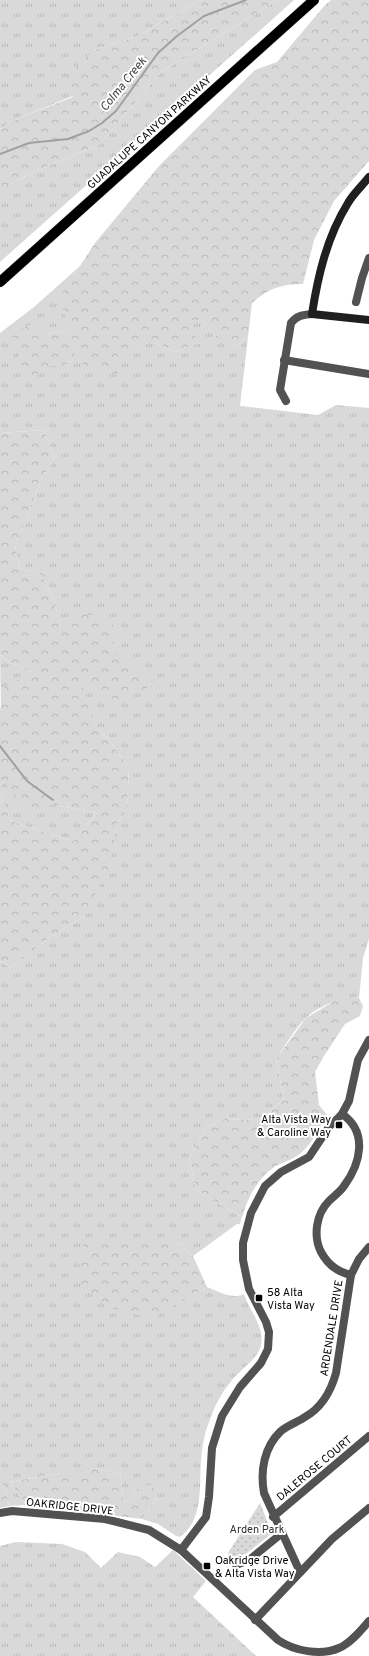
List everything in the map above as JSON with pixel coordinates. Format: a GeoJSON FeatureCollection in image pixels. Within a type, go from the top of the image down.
{"type":"FeatureCollection","features":[{"type":"Feature","properties":{"kind":"main road","name":"GUADALUPE CANYON PARKWAY"},"geometry":{"type":"LineString","coordinates":[[0,282],[314,0]]}},
{"type":"Feature","properties":{"kind":"street"},"geometry":{"type":"LineString","coordinates":[[312,314],[320,271],[331,236],[348,203],[369,178]]}},
{"type":"Feature","properties":{"kind":"street"},"geometry":{"type":"LineString","coordinates":[[356,302],[365,278],[369,258]]}},
{"type":"Feature","properties":{"kind":"street"},"geometry":{"type":"LineString","coordinates":[[286,401],[280,390],[291,323],[295,318],[300,315],[312,314],[369,320]]}},
{"type":"Feature","properties":{"kind":"street"},"geometry":{"type":"LineString","coordinates":[[284,360],[369,374]]}},
{"type":"Feature","properties":{"kind":"street"},"geometry":{"type":"LineString","coordinates":[[181,1550],[206,1517],[209,1497],[212,1448],[222,1416],[240,1387],[261,1363],[268,1349],[269,1332],[266,1322],[249,1289],[243,1260],[243,1243],[251,1213],[265,1186],[277,1175],[309,1157],[329,1127],[342,1114],[349,1101],[358,1060],[369,1040]]}},
{"type":"Feature","properties":{"kind":"street"},"geometry":{"type":"LineString","coordinates":[[342,1114],[351,1120],[356,1129],[360,1139],[360,1152],[348,1180],[322,1211],[317,1232],[318,1241],[325,1258],[339,1272],[351,1275]]}},
{"type":"Feature","properties":{"kind":"street","name":"ARDENDALE DRIVE"},"geometry":{"type":"LineString","coordinates":[[300,1572],[273,1517],[264,1493],[262,1482],[264,1462],[271,1444],[277,1436],[283,1430],[313,1412],[323,1401],[331,1388],[336,1373],[351,1275],[359,1259],[369,1247]]}},
{"type":"Feature","properties":{"kind":"street","name":"DALEROSE COURT"},"geometry":{"type":"LineString","coordinates":[[273,1517],[369,1436]]}},
{"type":"Feature","properties":{"kind":"street"},"geometry":{"type":"LineString","coordinates":[[256,1620],[332,1539],[369,1508]]}},
{"type":"Feature","properties":{"kind":"street","name":"OAKRIDGE DRIVE"},"geometry":{"type":"LineString","coordinates":[[0,1513],[12,1511],[105,1519],[149,1530],[181,1550],[256,1620],[286,1645],[295,1649],[324,1651],[339,1648],[352,1640],[369,1621]]}},
{"type":"Feature","properties":{"kind":"street"},"geometry":{"type":"LineString","coordinates":[[236,1566],[249,1560],[281,1534]]}},
{"type":"Feature","properties":{"kind":"green space"},"geometry":{"type":"Polygon","coordinates":[[[0,0],[201,0],[138,36],[93,50],[73,96],[19,118],[0,129],[0,0]]]}},
{"type":"Feature","properties":{"kind":"green space"},"geometry":{"type":"Polygon","coordinates":[[[201,0],[278,0],[161,72],[100,144],[36,171],[0,189],[0,129],[19,118],[73,97],[65,79],[93,50],[138,36],[201,0]]]}},
{"type":"Feature","properties":{"kind":"green space"},"geometry":{"type":"Polygon","coordinates":[[[278,0],[294,0],[0,262],[0,189],[36,171],[100,144],[161,72],[278,0]]]}},
{"type":"Feature","properties":{"kind":"green space"},"geometry":{"type":"Polygon","coordinates":[[[331,0],[369,0],[369,161],[334,201],[314,240],[303,284],[282,286],[270,290],[252,303],[248,337],[235,347],[220,340],[202,320],[186,320],[200,343],[175,352],[156,343],[148,343],[115,359],[119,374],[84,366],[79,349],[66,366],[48,366],[34,376],[16,360],[22,351],[11,334],[34,323],[46,334],[70,330],[59,298],[95,243],[159,166],[255,70],[277,62],[325,5],[331,0]]]}},
{"type":"Feature","properties":{"kind":"green space"},"geometry":{"type":"Polygon","coordinates":[[[80,266],[60,298],[71,330],[46,334],[48,366],[66,366],[79,349],[119,374],[114,359],[148,343],[156,343],[175,352],[199,343],[185,320],[202,320],[215,336],[235,347],[248,337],[240,406],[318,415],[336,405],[369,408],[369,939],[363,958],[359,998],[345,999],[330,1003],[316,1010],[297,1028],[276,1059],[284,1100],[259,1120],[225,1119],[207,1127],[189,1158],[196,1190],[242,1217],[240,1224],[237,1224],[193,1256],[177,1243],[151,1318],[207,1287],[220,1293],[235,1296],[244,1294],[259,1325],[262,1338],[261,1345],[256,1355],[228,1385],[213,1411],[203,1446],[197,1512],[188,1530],[180,1537],[158,1524],[142,1519],[157,1497],[139,1486],[132,1497],[124,1502],[120,1474],[94,1468],[84,1473],[61,1473],[10,1482],[26,1505],[9,1506],[5,1486],[0,1484],[0,961],[11,968],[50,937],[83,917],[113,842],[118,821],[127,811],[129,766],[97,726],[60,628],[54,599],[42,576],[20,568],[15,547],[41,480],[55,458],[44,430],[0,433],[0,333],[34,307],[80,266]]]}},
{"type":"Feature","properties":{"kind":"green space"},"geometry":{"type":"Polygon","coordinates":[[[44,430],[55,458],[41,480],[15,547],[20,568],[42,576],[54,599],[60,628],[77,614],[99,616],[124,632],[107,649],[157,683],[120,702],[82,684],[97,726],[129,766],[127,811],[118,821],[107,873],[83,917],[50,937],[11,968],[0,961],[0,795],[11,821],[73,841],[97,813],[49,804],[32,816],[5,783],[0,785],[0,710],[5,687],[32,672],[9,662],[0,655],[0,433],[44,430]]]}},
{"type":"Feature","properties":{"kind":"green space"},"geometry":{"type":"Polygon","coordinates":[[[0,655],[9,662],[32,672],[1,710],[0,655]]]}},
{"type":"Feature","properties":{"kind":"green space"},"geometry":{"type":"Polygon","coordinates":[[[5,783],[49,804],[97,813],[73,841],[11,821],[0,795],[0,785],[5,783]]]}},
{"type":"Feature","properties":{"kind":"green space"},"geometry":{"type":"Polygon","coordinates":[[[351,997],[359,998],[363,1006],[360,1016],[345,1024],[315,1072],[319,1105],[327,1115],[307,1147],[300,1154],[276,1166],[264,1176],[254,1188],[242,1217],[196,1190],[189,1158],[207,1127],[225,1119],[259,1120],[284,1100],[276,1059],[306,1018],[336,1000],[351,997]]]}},
{"type":"Feature","properties":{"kind":"green space"},"geometry":{"type":"Polygon","coordinates":[[[124,1241],[177,1243],[193,1256],[207,1287],[152,1318],[107,1307],[77,1280],[84,1242],[124,1241]]]}},
{"type":"Feature","properties":{"kind":"green space"},"geometry":{"type":"Polygon","coordinates":[[[94,1468],[120,1474],[124,1502],[132,1497],[139,1486],[152,1485],[157,1497],[142,1519],[26,1505],[10,1482],[61,1473],[84,1473],[94,1468]]]}},
{"type":"Feature","properties":{"kind":"green space"},"geometry":{"type":"Polygon","coordinates":[[[0,1484],[5,1486],[9,1506],[0,1508],[0,1484]]]}},
{"type":"Feature","properties":{"kind":"green space","name":"Arden Park"},"geometry":{"type":"Polygon","coordinates":[[[260,1503],[272,1533],[246,1554],[233,1557],[228,1553],[260,1503]]]}},
{"type":"Feature","properties":{"kind":"green space"},"geometry":{"type":"Polygon","coordinates":[[[16,1542],[62,1544],[85,1552],[101,1568],[118,1552],[140,1557],[155,1567],[173,1550],[206,1581],[193,1597],[256,1656],[0,1656],[0,1546],[16,1542]]]}},
{"type":"Feature","properties":{"kind":"waterway","name":"Colma Creek"},"geometry":{"type":"LineString","coordinates":[[0,154],[29,143],[68,139],[89,131],[102,123],[116,111],[158,53],[177,36],[204,16],[246,0]]}},
{"type":"Feature","properties":{"kind":"waterway","name":"Colma Creek"},"geometry":{"type":"LineString","coordinates":[[0,746],[27,781],[53,800]]}},
{"type":"Feature","properties":{"kind":"place","name":"Alta Vista Way & Caroline Way"},"geometry":{"type":"Point","coordinates":[339,1125]}},
{"type":"Feature","properties":{"kind":"place","name":"58 Alta Vista Way"},"geometry":{"type":"Point","coordinates":[259,1298]}},
{"type":"Feature","properties":{"kind":"place","name":"Oakridge Drive & Alta Vista Way"},"geometry":{"type":"Point","coordinates":[207,1566]}}]}
